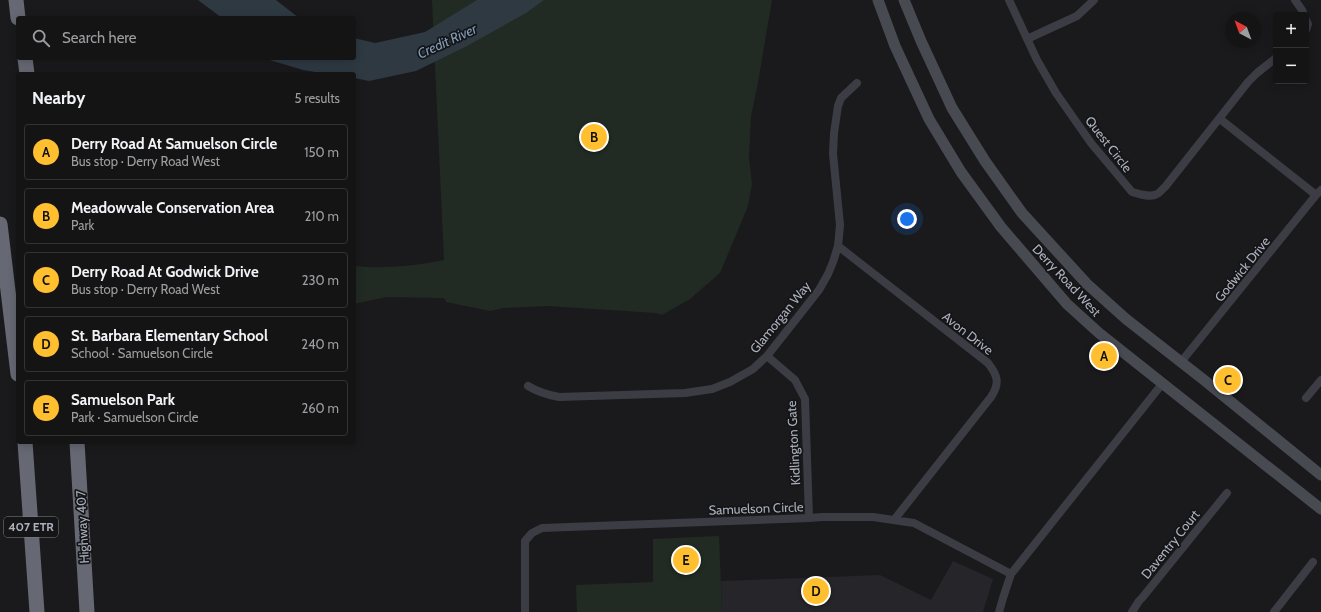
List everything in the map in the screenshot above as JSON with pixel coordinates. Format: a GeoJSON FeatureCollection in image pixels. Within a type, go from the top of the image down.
{"type":"FeatureCollection","features":[{"type":"Feature","properties":{"kind":"highway"},"geometry":{"type":"LineString","coordinates":[[16,0],[18,16]]}},
{"type":"Feature","properties":{"kind":"highway"},"geometry":{"type":"LineString","coordinates":[[25,60],[27,72]]}},
{"type":"Feature","properties":{"kind":"highway"},"geometry":{"type":"LineString","coordinates":[[0,224],[16,357]]}},
{"type":"Feature","properties":{"kind":"highway","name":"407 ETR"},"geometry":{"type":"LineString","coordinates":[[24,444],[37,612]]}},
{"type":"Feature","properties":{"kind":"highway","name":"Highway 407"},"geometry":{"type":"LineString","coordinates":[[77,444],[87,612]]}},
{"type":"Feature","properties":{"kind":"main road","name":"Derry Road West"},"geometry":{"type":"LineString","coordinates":[[878,0],[895,46],[929,119],[961,172],[1001,227],[1067,304],[1099,334],[1321,509]]}},
{"type":"Feature","properties":{"kind":"main road","name":"Derry Road West"},"geometry":{"type":"LineString","coordinates":[[904,0],[952,108],[985,161],[1022,212],[1087,284],[1126,319],[1321,475]]}},
{"type":"Feature","properties":{"kind":"street","name":"Quest Circle"},"geometry":{"type":"LineString","coordinates":[[1009,0],[1037,60],[1056,93],[1079,127],[1132,192],[1143,195],[1156,194],[1165,187],[1257,73],[1273,60]]}},
{"type":"Feature","properties":{"kind":"street"},"geometry":{"type":"LineString","coordinates":[[1028,39],[1077,16],[1094,0]]}},
{"type":"Feature","properties":{"kind":"street"},"geometry":{"type":"LineString","coordinates":[[1295,0],[1303,12]]}},
{"type":"Feature","properties":{"kind":"street","name":"Glamorgan Way"},"geometry":{"type":"LineString","coordinates":[[528,386],[545,394],[559,397],[685,393],[712,388],[730,382],[753,369],[767,356],[819,290],[828,274],[838,246],[840,225],[833,154],[838,106],[841,98],[858,83]]}},
{"type":"Feature","properties":{"kind":"street"},"geometry":{"type":"LineString","coordinates":[[1220,119],[1318,192]]}},
{"type":"Feature","properties":{"kind":"street","name":"Godwick Drive"},"geometry":{"type":"LineString","coordinates":[[1181,362],[1318,192]]}},
{"type":"Feature","properties":{"kind":"street","name":"Avon Drive"},"geometry":{"type":"LineString","coordinates":[[838,246],[988,363],[994,371],[997,380],[992,397],[894,520]]}},
{"type":"Feature","properties":{"kind":"street","name":"Kidlington Gate"},"geometry":{"type":"LineString","coordinates":[[767,356],[792,377],[805,399],[809,518]]}},
{"type":"Feature","properties":{"kind":"street"},"geometry":{"type":"LineString","coordinates":[[1306,398],[1321,380]]}},
{"type":"Feature","properties":{"kind":"street"},"geometry":{"type":"LineString","coordinates":[[999,612],[1011,574],[1162,384]]}},
{"type":"Feature","properties":{"kind":"street","name":"Daventry Court"},"geometry":{"type":"LineString","coordinates":[[1132,612],[1138,601],[1227,493]]}},
{"type":"Feature","properties":{"kind":"street","name":"Samuelson Circle"},"geometry":{"type":"LineString","coordinates":[[525,612],[525,541],[532,533],[542,528],[823,517],[873,517],[914,523],[1011,574]]}},
{"type":"Feature","properties":{"kind":"street"},"geometry":{"type":"LineString","coordinates":[[1274,612],[1313,562]]}},
{"type":"Feature","properties":{"kind":"shaded area"},"geometry":{"type":"Polygon","coordinates":[[[432,0],[772,0],[751,116],[749,158],[752,184],[748,206],[720,273],[690,299],[662,315],[656,313],[547,306],[503,308],[490,311],[446,302],[443,298],[386,297],[356,304],[356,266],[399,266],[444,260],[432,0]]]}},
{"type":"Feature","properties":{"kind":"shaded area"},"geometry":{"type":"Polygon","coordinates":[[[719,536],[722,612],[577,612],[576,585],[653,582],[653,539],[719,536]]]}},
{"type":"Feature","properties":{"kind":"shaded area"},"geometry":{"type":"Polygon","coordinates":[[[953,561],[993,579],[983,612],[722,612],[721,581],[880,575],[931,600],[953,561]]]}},
{"type":"Feature","properties":{"kind":"water"},"geometry":{"type":"Polygon","coordinates":[[[198,0],[276,0],[296,16],[219,16],[198,0]]]}},
{"type":"Feature","properties":{"kind":"water","name":"Credit River"},"geometry":{"type":"Polygon","coordinates":[[[477,0],[544,0],[526,13],[467,46],[416,71],[369,81],[356,78],[356,72],[315,72],[270,60],[356,60],[356,38],[375,43],[425,32],[477,0]]]}},
{"type":"Feature","properties":{"kind":"place","name":"Meadowvale Conservation Area"},"geometry":{"type":"Point","coordinates":[594,137]}},
{"type":"Feature","properties":{"kind":"place","name":"Derry Road At Samuelson Circle"},"geometry":{"type":"Point","coordinates":[1104,356]}},
{"type":"Feature","properties":{"kind":"place","name":"Derry Road At Godwick Drive"},"geometry":{"type":"Point","coordinates":[1228,380]}},
{"type":"Feature","properties":{"kind":"place","name":"Samuelson Park"},"geometry":{"type":"Point","coordinates":[686,560]}},
{"type":"Feature","properties":{"kind":"place","name":"St. Barbara Elementary School"},"geometry":{"type":"Point","coordinates":[816,591]}}]}
